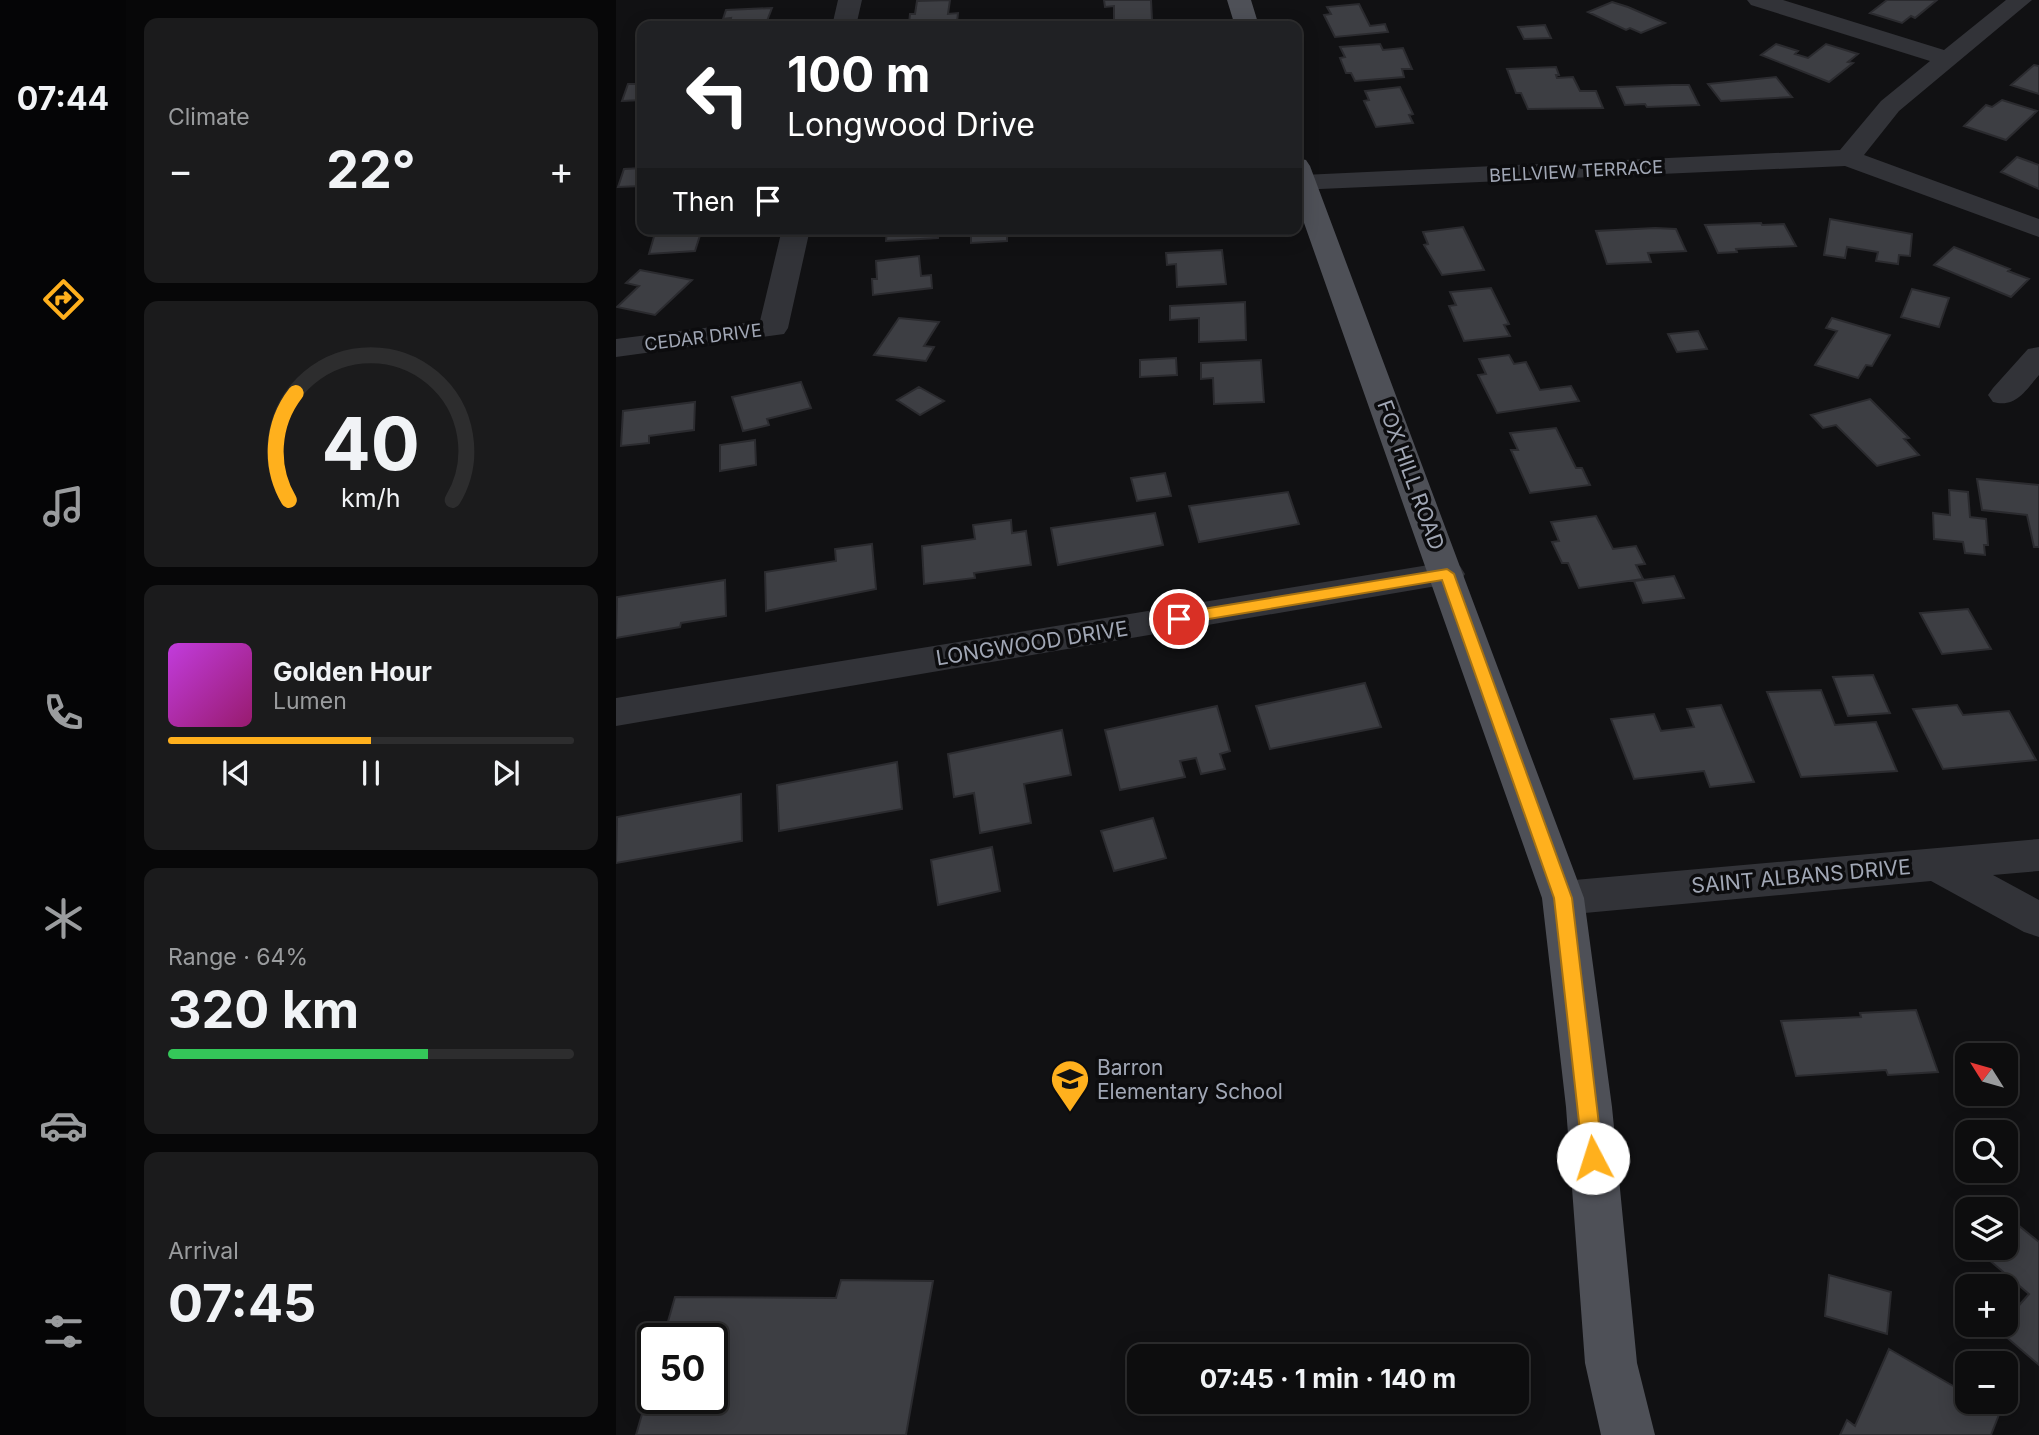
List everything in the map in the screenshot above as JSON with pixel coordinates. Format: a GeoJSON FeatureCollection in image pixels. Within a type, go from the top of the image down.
{"type":"FeatureCollection","features":[{"type":"Feature","properties":{"kind":"main road"},"geometry":{"type":"LineString","coordinates":[[1239,0],[1245,21]]}},
{"type":"Feature","properties":{"kind":"main road","name":"FOX HILL ROAD"},"geometry":{"type":"LineString","coordinates":[[1302,180],[1563,898],[1588,1107],[1611,1363],[1628,1435]]}},
{"type":"Feature","properties":{"kind":"main road","name":"FOX HILL ROAD"},"geometry":{"type":"LineString","coordinates":[[1604,1435],[1611,1363]]}},
{"type":"Feature","properties":{"kind":"street"},"geometry":{"type":"LineString","coordinates":[[845,21],[850,0]]}},
{"type":"Feature","properties":{"kind":"street"},"geometry":{"type":"LineString","coordinates":[[1759,0],[1945,58]]}},
{"type":"Feature","properties":{"kind":"street"},"geometry":{"type":"LineString","coordinates":[[2020,0],[1945,58],[1890,106],[1848,158],[2039,229]]}},
{"type":"Feature","properties":{"kind":"street","name":"BELLVIEW TERRACE"},"geometry":{"type":"LineString","coordinates":[[1302,175],[1848,158]]}},
{"type":"Feature","properties":{"kind":"street","name":"CEDAR DRIVE"},"geometry":{"type":"LineString","coordinates":[[616,348],[773,328],[795,235]]}},
{"type":"Feature","properties":{"kind":"street"},"geometry":{"type":"LineString","coordinates":[[2004,395],[2039,356]]}},
{"type":"Feature","properties":{"kind":"street","name":"LONGWOOD DRIVE"},"geometry":{"type":"LineString","coordinates":[[616,712],[1447,574]]}},
{"type":"Feature","properties":{"kind":"street","name":"SAINT ALBANS DRIVE"},"geometry":{"type":"LineString","coordinates":[[1563,898],[2039,855]]}},
{"type":"Feature","properties":{"kind":"street"},"geometry":{"type":"LineString","coordinates":[[1935,864],[2039,920]]}},
{"type":"Feature","properties":{"kind":"building"},"geometry":{"type":"Polygon","coordinates":[[[950,0],[948,14],[958,13],[957,21],[909,21],[910,14],[915,14],[917,1],[950,0]]]}},
{"type":"Feature","properties":{"kind":"building"},"geometry":{"type":"Polygon","coordinates":[[[1104,0],[1151,0],[1152,20],[1114,21],[1114,6],[1105,7],[1104,0]]]}},
{"type":"Feature","properties":{"kind":"building"},"geometry":{"type":"Polygon","coordinates":[[[1887,0],[1937,0],[1915,18],[1911,16],[1902,23],[1870,13],[1887,0]]]}},
{"type":"Feature","properties":{"kind":"building"},"geometry":{"type":"Polygon","coordinates":[[[1612,2],[1665,23],[1641,33],[1630,28],[1626,30],[1588,12],[1612,2]]]}},
{"type":"Feature","properties":{"kind":"building"},"geometry":{"type":"Polygon","coordinates":[[[1359,4],[1370,26],[1385,24],[1388,32],[1335,37],[1324,15],[1331,14],[1327,7],[1359,4]]]}},
{"type":"Feature","properties":{"kind":"building"},"geometry":{"type":"Polygon","coordinates":[[[772,8],[767,21],[730,21],[731,18],[723,19],[726,10],[772,8]]]}},
{"type":"Feature","properties":{"kind":"building"},"geometry":{"type":"Polygon","coordinates":[[[1545,25],[1551,38],[1524,39],[1518,27],[1545,25]]]}},
{"type":"Feature","properties":{"kind":"building"},"geometry":{"type":"Polygon","coordinates":[[[1380,44],[1383,50],[1403,48],[1412,69],[1402,69],[1404,77],[1355,81],[1351,73],[1346,73],[1340,58],[1345,57],[1340,47],[1380,44]]]}},
{"type":"Feature","properties":{"kind":"building"},"geometry":{"type":"Polygon","coordinates":[[[1776,44],[1798,51],[1795,54],[1808,58],[1826,44],[1858,54],[1848,62],[1853,63],[1829,82],[1761,55],[1776,44]]]}},
{"type":"Feature","properties":{"kind":"building"},"geometry":{"type":"Polygon","coordinates":[[[2034,65],[2039,66],[2039,94],[2011,85],[2034,65]]]}},
{"type":"Feature","properties":{"kind":"building"},"geometry":{"type":"Polygon","coordinates":[[[1556,67],[1559,75],[1556,75],[1557,78],[1573,77],[1580,91],[1596,91],[1603,108],[1528,109],[1521,93],[1516,93],[1507,69],[1556,67]]]}},
{"type":"Feature","properties":{"kind":"building"},"geometry":{"type":"Polygon","coordinates":[[[1776,77],[1792,97],[1721,101],[1708,84],[1776,77]]]}},
{"type":"Feature","properties":{"kind":"building"},"geometry":{"type":"Polygon","coordinates":[[[628,84],[637,84],[637,100],[622,101],[628,84]]]}},
{"type":"Feature","properties":{"kind":"building"},"geometry":{"type":"Polygon","coordinates":[[[1689,85],[1699,105],[1625,105],[1617,87],[1689,85]]]}},
{"type":"Feature","properties":{"kind":"building"},"geometry":{"type":"Polygon","coordinates":[[[1400,87],[1413,114],[1409,115],[1413,123],[1376,127],[1364,101],[1369,100],[1365,91],[1400,87]]]}},
{"type":"Feature","properties":{"kind":"building"},"geometry":{"type":"Polygon","coordinates":[[[2002,100],[2037,111],[2006,140],[1964,126],[1986,105],[1992,107],[2002,100]]]}},
{"type":"Feature","properties":{"kind":"building"},"geometry":{"type":"Polygon","coordinates":[[[2017,157],[2039,165],[2039,189],[2001,172],[2017,157]]]}},
{"type":"Feature","properties":{"kind":"building"},"geometry":{"type":"Polygon","coordinates":[[[637,168],[637,186],[618,187],[624,169],[637,168]]]}},
{"type":"Feature","properties":{"kind":"building"},"geometry":{"type":"Polygon","coordinates":[[[1830,219],[1912,234],[1910,256],[1899,255],[1898,264],[1876,261],[1878,252],[1847,247],[1845,258],[1824,255],[1830,219]]]}},
{"type":"Feature","properties":{"kind":"building"},"geometry":{"type":"Polygon","coordinates":[[[1784,224],[1796,246],[1736,249],[1737,252],[1718,253],[1705,225],[1784,224]]]}},
{"type":"Feature","properties":{"kind":"building"},"geometry":{"type":"Polygon","coordinates":[[[1463,227],[1484,270],[1442,275],[1424,245],[1428,244],[1423,232],[1463,227]]]}},
{"type":"Feature","properties":{"kind":"building"},"geometry":{"type":"Polygon","coordinates":[[[1676,229],[1686,251],[1648,253],[1651,262],[1607,264],[1596,231],[1676,229]]]}},
{"type":"Feature","properties":{"kind":"building"},"geometry":{"type":"Polygon","coordinates":[[[654,235],[700,235],[695,251],[649,254],[654,235]]]}},
{"type":"Feature","properties":{"kind":"building"},"geometry":{"type":"Polygon","coordinates":[[[886,235],[938,235],[938,238],[886,241],[886,235]]]}},
{"type":"Feature","properties":{"kind":"building"},"geometry":{"type":"Polygon","coordinates":[[[971,235],[1007,235],[1007,241],[971,243],[971,235]]]}},
{"type":"Feature","properties":{"kind":"building"},"geometry":{"type":"Polygon","coordinates":[[[1954,247],[2029,279],[2011,297],[1934,265],[1954,247]]]}},
{"type":"Feature","properties":{"kind":"building"},"geometry":{"type":"Polygon","coordinates":[[[1222,250],[1226,284],[1177,287],[1176,264],[1167,265],[1166,253],[1222,250]]]}},
{"type":"Feature","properties":{"kind":"building"},"geometry":{"type":"Polygon","coordinates":[[[919,256],[921,276],[931,275],[932,288],[873,295],[872,279],[877,279],[876,261],[919,256]]]}},
{"type":"Feature","properties":{"kind":"building"},"geometry":{"type":"Polygon","coordinates":[[[640,270],[692,280],[655,315],[617,307],[639,286],[626,283],[640,270]]]}},
{"type":"Feature","properties":{"kind":"building"},"geometry":{"type":"Polygon","coordinates":[[[1491,288],[1509,324],[1504,325],[1510,336],[1464,341],[1449,306],[1456,305],[1450,292],[1491,288]]]}},
{"type":"Feature","properties":{"kind":"building"},"geometry":{"type":"Polygon","coordinates":[[[1912,289],[1949,298],[1939,327],[1901,317],[1912,289]]]}},
{"type":"Feature","properties":{"kind":"building"},"geometry":{"type":"Polygon","coordinates":[[[1245,302],[1246,340],[1199,342],[1199,318],[1170,320],[1170,306],[1245,302]]]}},
{"type":"Feature","properties":{"kind":"building"},"geometry":{"type":"Polygon","coordinates":[[[899,318],[939,322],[924,346],[934,347],[926,361],[874,355],[899,318]]]}},
{"type":"Feature","properties":{"kind":"building"},"geometry":{"type":"Polygon","coordinates":[[[1832,318],[1890,335],[1872,366],[1866,365],[1858,378],[1815,365],[1837,331],[1826,328],[1832,318]]]}},
{"type":"Feature","properties":{"kind":"building"},"geometry":{"type":"Polygon","coordinates":[[[1698,331],[1707,349],[1677,352],[1668,334],[1698,331]]]}},
{"type":"Feature","properties":{"kind":"building"},"geometry":{"type":"Polygon","coordinates":[[[1509,355],[1514,364],[1526,362],[1540,390],[1571,386],[1579,401],[1497,413],[1478,375],[1486,374],[1479,359],[1509,355]]]}},
{"type":"Feature","properties":{"kind":"building"},"geometry":{"type":"Polygon","coordinates":[[[1176,358],[1177,375],[1140,377],[1140,360],[1176,358]]]}},
{"type":"Feature","properties":{"kind":"building"},"geometry":{"type":"Polygon","coordinates":[[[1261,360],[1264,402],[1214,404],[1213,378],[1201,379],[1201,363],[1261,360]]]}},
{"type":"Feature","properties":{"kind":"building"},"geometry":{"type":"Polygon","coordinates":[[[801,382],[811,408],[767,419],[769,425],[743,431],[732,397],[801,382]]]}},
{"type":"Feature","properties":{"kind":"building"},"geometry":{"type":"Polygon","coordinates":[[[919,387],[944,401],[920,415],[897,400],[919,387]]]}},
{"type":"Feature","properties":{"kind":"building"},"geometry":{"type":"Polygon","coordinates":[[[1870,399],[1909,438],[1904,439],[1919,455],[1877,466],[1836,425],[1823,428],[1811,415],[1870,399]]]}},
{"type":"Feature","properties":{"kind":"building"},"geometry":{"type":"Polygon","coordinates":[[[695,402],[694,430],[649,436],[649,443],[621,446],[623,411],[695,402]]]}},
{"type":"Feature","properties":{"kind":"building"},"geometry":{"type":"Polygon","coordinates":[[[1556,428],[1576,468],[1582,468],[1590,485],[1530,493],[1511,450],[1518,450],[1510,433],[1556,428]]]}},
{"type":"Feature","properties":{"kind":"building"},"geometry":{"type":"Polygon","coordinates":[[[755,440],[756,465],[720,471],[720,445],[755,440]]]}},
{"type":"Feature","properties":{"kind":"building"},"geometry":{"type":"Polygon","coordinates":[[[1165,473],[1171,496],[1137,501],[1131,478],[1165,473]]]}},
{"type":"Feature","properties":{"kind":"building"},"geometry":{"type":"Polygon","coordinates":[[[1977,479],[2039,485],[2039,547],[2034,547],[2027,515],[1982,510],[1977,479]]]}},
{"type":"Feature","properties":{"kind":"building"},"geometry":{"type":"Polygon","coordinates":[[[1949,490],[1968,492],[1970,517],[1986,519],[1988,545],[1984,545],[1985,555],[1965,553],[1963,542],[1934,539],[1933,513],[1950,515],[1949,490]]]}},
{"type":"Feature","properties":{"kind":"building"},"geometry":{"type":"Polygon","coordinates":[[[1288,492],[1299,524],[1199,542],[1189,506],[1288,492]]]}},
{"type":"Feature","properties":{"kind":"building"},"geometry":{"type":"Polygon","coordinates":[[[1155,513],[1163,545],[1058,565],[1051,528],[1155,513]]]}},
{"type":"Feature","properties":{"kind":"building"},"geometry":{"type":"Polygon","coordinates":[[[1596,516],[1613,549],[1636,546],[1645,564],[1636,565],[1643,579],[1579,588],[1568,563],[1562,563],[1552,542],[1559,541],[1551,522],[1596,516]]]}},
{"type":"Feature","properties":{"kind":"building"},"geometry":{"type":"Polygon","coordinates":[[[1011,520],[1012,533],[1026,531],[1031,565],[974,573],[975,578],[924,584],[922,546],[975,539],[973,525],[1011,520]]]}},
{"type":"Feature","properties":{"kind":"building"},"geometry":{"type":"Polygon","coordinates":[[[872,544],[876,589],[766,611],[765,572],[836,561],[835,549],[872,544]]]}},
{"type":"Feature","properties":{"kind":"building"},"geometry":{"type":"Polygon","coordinates":[[[1674,576],[1684,598],[1643,603],[1634,581],[1674,576]]]}},
{"type":"Feature","properties":{"kind":"building"},"geometry":{"type":"Polygon","coordinates":[[[725,580],[726,616],[616,638],[617,597],[725,580]]]}},
{"type":"Feature","properties":{"kind":"building"},"geometry":{"type":"Polygon","coordinates":[[[1968,609],[1991,649],[1942,654],[1920,613],[1968,609]]]}},
{"type":"Feature","properties":{"kind":"building"},"geometry":{"type":"Polygon","coordinates":[[[1873,675],[1890,713],[1848,716],[1833,677],[1873,675]]]}},
{"type":"Feature","properties":{"kind":"building"},"geometry":{"type":"Polygon","coordinates":[[[1365,683],[1381,727],[1270,749],[1256,706],[1365,683]]]}},
{"type":"Feature","properties":{"kind":"building"},"geometry":{"type":"Polygon","coordinates":[[[1821,690],[1835,725],[1876,722],[1897,771],[1801,777],[1767,692],[1821,690]]]}},
{"type":"Feature","properties":{"kind":"building"},"geometry":{"type":"Polygon","coordinates":[[[1721,705],[1754,782],[1710,787],[1704,771],[1634,779],[1611,719],[1654,714],[1661,731],[1694,727],[1687,709],[1721,705]]]}},
{"type":"Feature","properties":{"kind":"building"},"geometry":{"type":"Polygon","coordinates":[[[1957,705],[1963,715],[2009,711],[2036,760],[1943,769],[1913,709],[1957,705]]]}},
{"type":"Feature","properties":{"kind":"building"},"geometry":{"type":"Polygon","coordinates":[[[1217,706],[1230,751],[1220,754],[1225,769],[1201,774],[1196,758],[1180,761],[1185,777],[1120,790],[1105,730],[1217,706]]]}},
{"type":"Feature","properties":{"kind":"building"},"geometry":{"type":"Polygon","coordinates":[[[1062,730],[1071,775],[1024,784],[1031,823],[980,833],[974,793],[954,797],[948,754],[1062,730]]]}},
{"type":"Feature","properties":{"kind":"building"},"geometry":{"type":"Polygon","coordinates":[[[897,762],[902,809],[779,831],[777,785],[897,762]]]}},
{"type":"Feature","properties":{"kind":"building"},"geometry":{"type":"Polygon","coordinates":[[[741,794],[742,841],[616,863],[617,817],[741,794]]]}},
{"type":"Feature","properties":{"kind":"building"},"geometry":{"type":"Polygon","coordinates":[[[1153,818],[1166,858],[1114,871],[1101,831],[1153,818]]]}},
{"type":"Feature","properties":{"kind":"building"},"geometry":{"type":"Polygon","coordinates":[[[992,847],[1000,891],[938,905],[931,860],[992,847]]]}},
{"type":"Feature","properties":{"kind":"building"},"geometry":{"type":"Polygon","coordinates":[[[1916,1010],[1938,1072],[1888,1075],[1886,1070],[1796,1076],[1781,1021],[1861,1017],[1860,1013],[1916,1010]]]}},
{"type":"Feature","properties":{"kind":"building"},"geometry":{"type":"Polygon","coordinates":[[[2018,1225],[2039,1242],[2039,1365],[2006,1337],[2018,1337],[2018,1306],[2029,1294],[2018,1285],[2018,1274],[2006,1274],[1989,1260],[2018,1260],[2018,1225]]]}},
{"type":"Feature","properties":{"kind":"building"},"geometry":{"type":"Polygon","coordinates":[[[1829,1275],[1891,1292],[1887,1334],[1825,1316],[1829,1275]]]}},
{"type":"Feature","properties":{"kind":"building"},"geometry":{"type":"Polygon","coordinates":[[[841,1280],[933,1281],[906,1435],[636,1435],[642,1414],[728,1414],[728,1323],[668,1323],[675,1297],[836,1298],[841,1280]]]}},
{"type":"Feature","properties":{"kind":"building"},"geometry":{"type":"Polygon","coordinates":[[[1889,1349],[1955,1387],[1955,1414],[1999,1414],[1991,1435],[1840,1435],[1847,1420],[1855,1426],[1889,1349]]]}},
{"type":"Feature","properties":{"kind":"place","name":"Barron Elementary School"},"geometry":{"type":"Point","coordinates":[1070,1113]}},
{"type":"Feature","properties":{"kind":"route"},"geometry":{"type":"LineString","coordinates":[[1179,619],[1447,574],[1563,898],[1593,1158]]}}]}
